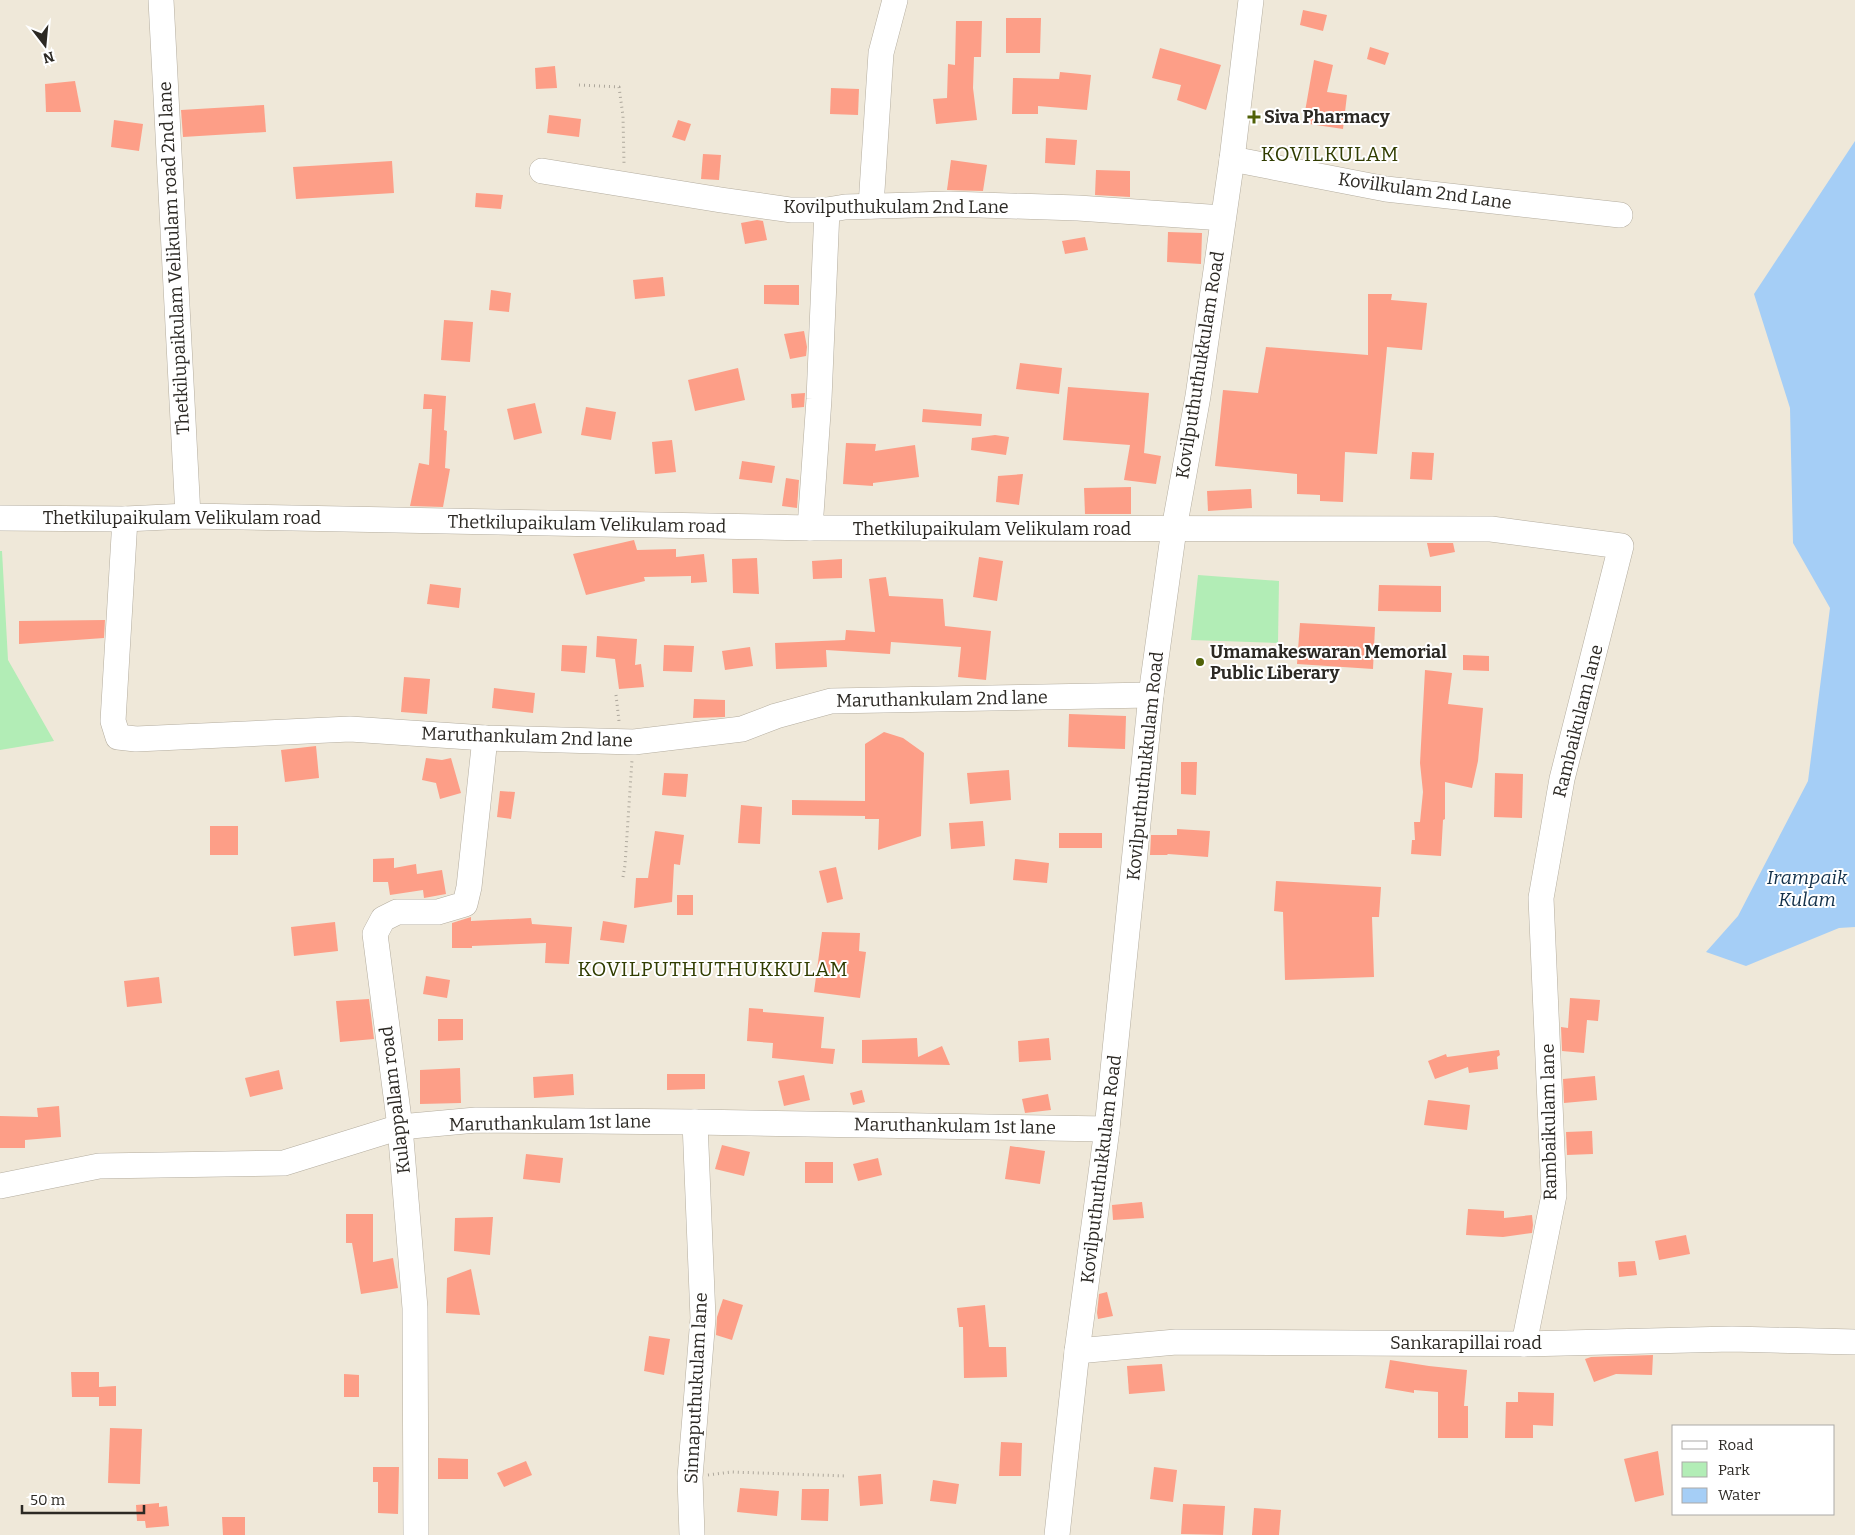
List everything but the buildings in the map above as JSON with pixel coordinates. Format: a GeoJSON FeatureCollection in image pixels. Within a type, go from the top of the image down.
{"type":"FeatureCollection","features":[{"type":"Feature","properties":{"kind":"street","name":"Thetkilupaikulam Velikulam road 2nd lane"},"geometry":{"type":"LineString","coordinates":[[161,0],[188,516]]}},
{"type":"Feature","properties":{"kind":"street"},"geometry":{"type":"LineString","coordinates":[[871,206],[881,53],[895,0]]}},
{"type":"Feature","properties":{"kind":"street","name":"Kovilputhuthukkulam Road"},"geometry":{"type":"LineString","coordinates":[[1057,1535],[1077,1352],[1108,1129],[1151,695],[1174,529],[1198,396],[1232,159],[1251,0]]}},
{"type":"Feature","properties":{"kind":"street","name":"Kovilkulam 2nd Lane"},"geometry":{"type":"LineString","coordinates":[[1232,159],[1386,189],[1620,215]]}},
{"type":"Feature","properties":{"kind":"street","name":"Kovilputhukulam 2nd Lane"},"geometry":{"type":"LineString","coordinates":[[542,171],[791,210],[959,204],[1078,208],[1223,218]]}},
{"type":"Feature","properties":{"kind":"street"},"geometry":{"type":"LineString","coordinates":[[810,528],[819,399],[827,210]]}},
{"type":"Feature","properties":{"kind":"street","name":"Thetkilupaikulam Velikulam road"},"geometry":{"type":"LineString","coordinates":[[0,518],[125,519],[188,516],[810,528],[1174,529]]}},
{"type":"Feature","properties":{"kind":"street","name":"Maruthankulam 2nd lane"},"geometry":{"type":"LineString","coordinates":[[125,519],[113,721],[118,737],[136,739],[350,729],[485,738],[634,742],[742,729],[776,716],[831,701],[1151,695]]}},
{"type":"Feature","properties":{"kind":"street","name":"Rambaikulam lane"},"geometry":{"type":"LineString","coordinates":[[1174,529],[1491,529],[1621,546],[1562,779],[1541,898],[1554,1195],[1524,1344]]}},
{"type":"Feature","properties":{"kind":"street","name":"Kulappallam road"},"geometry":{"type":"LineString","coordinates":[[416,1535],[415,1308],[400,1127],[375,934],[383,919],[397,912],[438,912],[465,904],[485,738]]}},
{"type":"Feature","properties":{"kind":"street","name":"Maruthankulam 1st lane"},"geometry":{"type":"LineString","coordinates":[[0,1186],[99,1166],[284,1163],[400,1127],[476,1120],[1108,1129]]}},
{"type":"Feature","properties":{"kind":"street","name":"Sinnaputhukulam lane"},"geometry":{"type":"LineString","coordinates":[[692,1535],[690,1476],[702,1318],[695,1122]]}},
{"type":"Feature","properties":{"kind":"street","name":"Sankarapillai road"},"geometry":{"type":"LineString","coordinates":[[1077,1352],[1176,1342],[1524,1344],[1732,1339],[1855,1342]]}},
{"type":"Feature","properties":{"kind":"path"},"geometry":{"type":"LineString","coordinates":[[579,86],[619,87],[625,185]]}},
{"type":"Feature","properties":{"kind":"path"},"geometry":{"type":"LineString","coordinates":[[623,877],[634,742]]}},
{"type":"Feature","properties":{"kind":"path"},"geometry":{"type":"LineString","coordinates":[[690,1476],[731,1472],[847,1476]]}},
{"type":"Feature","properties":{"kind":"green space"},"geometry":{"type":"Polygon","coordinates":[[[0,551],[2,551],[8,660],[54,741],[0,750],[0,551]]]}},
{"type":"Feature","properties":{"kind":"green space"},"geometry":{"type":"Polygon","coordinates":[[[1198,575],[1279,581],[1278,643],[1191,640],[1198,575]]]}},
{"type":"Feature","properties":{"kind":"water","name":"Irampaik Kulam"},"geometry":{"type":"Polygon","coordinates":[[[1855,141],[1855,927],[1839,928],[1746,966],[1706,952],[1738,916],[1808,781],[1830,608],[1793,543],[1790,408],[1754,294],[1855,141]]]}},
{"type":"Feature","properties":{"kind":"place","name":"Siva Pharmacy"},"geometry":{"type":"Point","coordinates":[1254,117]}},
{"type":"Feature","properties":{"kind":"place","name":"Umamakeswaran Memorial Public Liberary"},"geometry":{"type":"Point","coordinates":[1200,662]}},
{"type":"Feature","properties":{"kind":"district","name":"KOVILKULAM"},"geometry":{"type":"Point","coordinates":[1330,154]}},
{"type":"Feature","properties":{"kind":"district","name":"KOVILPUTHUTHUKKULAM"},"geometry":{"type":"Point","coordinates":[713,969]}}]}
